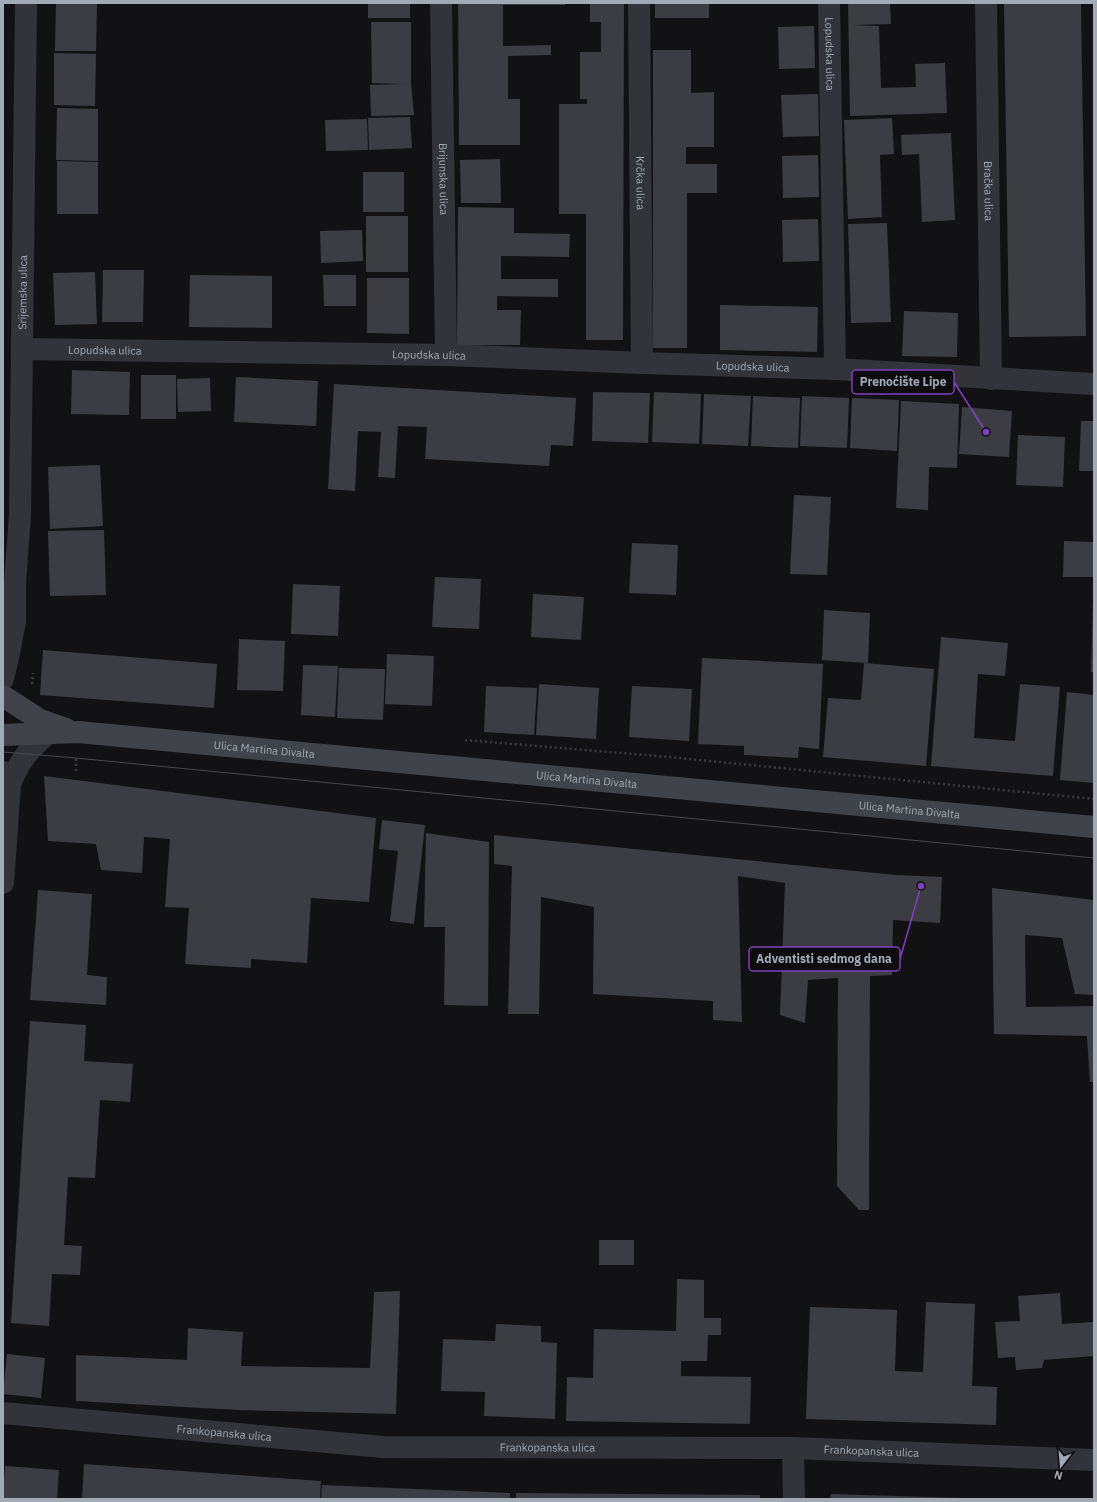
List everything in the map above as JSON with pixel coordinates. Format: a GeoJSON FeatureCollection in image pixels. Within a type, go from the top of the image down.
{"type":"FeatureCollection","features":[{"type":"Feature","properties":{"kind":"street","name":"Srijemska ulica"},"geometry":{"type":"LineString","coordinates":[[3,679],[10,653],[15,622],[15,582],[20,515],[26,3]]}},
{"type":"Feature","properties":{"kind":"street","name":"Brijunska ulica"},"geometry":{"type":"LineString","coordinates":[[441,3],[446,355]]}},
{"type":"Feature","properties":{"kind":"street","name":"Krčka ulica"},"geometry":{"type":"LineString","coordinates":[[638,3],[642,363]]}},
{"type":"Feature","properties":{"kind":"street","name":"Lopudska ulica"},"geometry":{"type":"LineString","coordinates":[[829,3],[835,369]]}},
{"type":"Feature","properties":{"kind":"street","name":"Bračka ulica"},"geometry":{"type":"LineString","coordinates":[[986,3],[991,378]]}},
{"type":"Feature","properties":{"kind":"street","name":"Lopudska ulica"},"geometry":{"type":"LineString","coordinates":[[22,349],[446,355],[835,369],[1094,384]]}},
{"type":"Feature","properties":{"kind":"street","name":"Srijemska ulica"},"geometry":{"type":"LineString","coordinates":[[3,607],[15,582]]}},
{"type":"Feature","properties":{"kind":"street","name":"Ulica Martina Divalta"},"geometry":{"type":"LineString","coordinates":[[3,696],[40,720],[78,732]]}},
{"type":"Feature","properties":{"kind":"street","name":"Ulica Martina Divalta"},"geometry":{"type":"LineString","coordinates":[[3,735],[78,732],[1094,827]]}},
{"type":"Feature","properties":{"kind":"street"},"geometry":{"type":"LineString","coordinates":[[3,884],[6,778],[16,770],[25,754],[48,733]]}},
{"type":"Feature","properties":{"kind":"street","name":"Frankopanska ulica"},"geometry":{"type":"LineString","coordinates":[[3,1414],[383,1448],[793,1448],[1094,1460]]}},
{"type":"Feature","properties":{"kind":"street"},"geometry":{"type":"LineString","coordinates":[[793,1448],[794,1499]]}},
{"type":"Feature","properties":{"kind":"path"},"geometry":{"type":"LineString","coordinates":[[32,688],[34,666]]}},
{"type":"Feature","properties":{"kind":"path"},"geometry":{"type":"LineString","coordinates":[[462,740],[669,757],[1094,798]]}},
{"type":"Feature","properties":{"kind":"building"},"geometry":{"type":"Polygon","coordinates":[[[56,3],[97,3],[96,51],[55,51],[56,3]]]}},
{"type":"Feature","properties":{"kind":"building"},"geometry":{"type":"Polygon","coordinates":[[[368,3],[410,3],[410,18],[368,18],[368,3]]]}},
{"type":"Feature","properties":{"kind":"building"},"geometry":{"type":"Polygon","coordinates":[[[458,3],[565,3],[565,5],[503,5],[503,46],[551,45],[551,55],[508,56],[508,99],[520,99],[520,145],[459,145],[458,3]]]}},
{"type":"Feature","properties":{"kind":"building"},"geometry":{"type":"Polygon","coordinates":[[[590,3],[624,3],[623,340],[586,340],[586,214],[559,214],[559,104],[587,104],[587,99],[580,99],[580,52],[601,52],[601,22],[590,22],[590,3]]]}},
{"type":"Feature","properties":{"kind":"building"},"geometry":{"type":"Polygon","coordinates":[[[655,3],[709,3],[709,18],[655,18],[655,3]]]}},
{"type":"Feature","properties":{"kind":"building"},"geometry":{"type":"Polygon","coordinates":[[[848,3],[890,3],[891,24],[853,25],[879,26],[881,88],[916,87],[915,64],[945,63],[947,113],[850,116],[848,3]]]}},
{"type":"Feature","properties":{"kind":"building"},"geometry":{"type":"Polygon","coordinates":[[[1004,4],[1081,4],[1086,336],[1009,337],[1004,4]]]}},
{"type":"Feature","properties":{"kind":"building"},"geometry":{"type":"Polygon","coordinates":[[[371,22],[411,22],[411,83],[414,115],[371,116],[370,85],[404,84],[372,83],[371,22]]]}},
{"type":"Feature","properties":{"kind":"building"},"geometry":{"type":"Polygon","coordinates":[[[814,26],[815,68],[779,69],[778,27],[814,26]]]}},
{"type":"Feature","properties":{"kind":"building"},"geometry":{"type":"Polygon","coordinates":[[[653,50],[691,50],[691,93],[714,92],[714,147],[686,147],[686,164],[717,164],[717,193],[687,193],[687,348],[653,348],[653,50]]]}},
{"type":"Feature","properties":{"kind":"building"},"geometry":{"type":"Polygon","coordinates":[[[54,53],[96,54],[95,106],[54,105],[54,53]]]}},
{"type":"Feature","properties":{"kind":"building"},"geometry":{"type":"Polygon","coordinates":[[[818,94],[819,136],[783,137],[781,95],[818,94]]]}},
{"type":"Feature","properties":{"kind":"building"},"geometry":{"type":"Polygon","coordinates":[[[57,108],[98,109],[98,161],[56,160],[57,108]]]}},
{"type":"Feature","properties":{"kind":"building"},"geometry":{"type":"Polygon","coordinates":[[[410,117],[412,148],[369,150],[368,118],[410,117]]]}},
{"type":"Feature","properties":{"kind":"building"},"geometry":{"type":"Polygon","coordinates":[[[892,118],[894,154],[880,155],[882,217],[848,219],[844,120],[892,118]]]}},
{"type":"Feature","properties":{"kind":"building"},"geometry":{"type":"Polygon","coordinates":[[[367,119],[368,150],[326,151],[325,120],[367,119]]]}},
{"type":"Feature","properties":{"kind":"building"},"geometry":{"type":"Polygon","coordinates":[[[951,133],[955,220],[922,222],[919,154],[902,155],[901,135],[951,133]]]}},
{"type":"Feature","properties":{"kind":"building"},"geometry":{"type":"Polygon","coordinates":[[[818,155],[819,197],[783,198],[782,156],[818,155]]]}},
{"type":"Feature","properties":{"kind":"building"},"geometry":{"type":"Polygon","coordinates":[[[500,159],[501,203],[461,203],[460,160],[500,159]]]}},
{"type":"Feature","properties":{"kind":"building"},"geometry":{"type":"Polygon","coordinates":[[[57,161],[98,162],[98,214],[57,214],[57,161]]]}},
{"type":"Feature","properties":{"kind":"building"},"geometry":{"type":"Polygon","coordinates":[[[363,172],[404,172],[404,212],[363,212],[363,172]]]}},
{"type":"Feature","properties":{"kind":"building"},"geometry":{"type":"Polygon","coordinates":[[[458,207],[514,208],[514,233],[570,234],[569,257],[501,256],[501,279],[558,279],[558,297],[497,296],[497,310],[521,310],[520,345],[457,345],[458,207]]]}},
{"type":"Feature","properties":{"kind":"building"},"geometry":{"type":"Polygon","coordinates":[[[366,216],[408,216],[408,272],[366,272],[366,216]]]}},
{"type":"Feature","properties":{"kind":"building"},"geometry":{"type":"Polygon","coordinates":[[[818,219],[819,261],[783,262],[782,220],[818,219]]]}},
{"type":"Feature","properties":{"kind":"building"},"geometry":{"type":"Polygon","coordinates":[[[887,223],[891,322],[851,323],[848,224],[887,223]]]}},
{"type":"Feature","properties":{"kind":"building"},"geometry":{"type":"Polygon","coordinates":[[[362,230],[363,261],[321,263],[320,231],[362,230]]]}},
{"type":"Feature","properties":{"kind":"building"},"geometry":{"type":"Polygon","coordinates":[[[103,270],[144,270],[143,322],[102,322],[103,270]]]}},
{"type":"Feature","properties":{"kind":"building"},"geometry":{"type":"Polygon","coordinates":[[[95,272],[97,324],[55,325],[53,273],[95,272]]]}},
{"type":"Feature","properties":{"kind":"building"},"geometry":{"type":"Polygon","coordinates":[[[190,275],[272,276],[272,328],[189,327],[190,275]]]}},
{"type":"Feature","properties":{"kind":"building"},"geometry":{"type":"Polygon","coordinates":[[[323,275],[356,275],[356,306],[324,306],[323,275]]]}},
{"type":"Feature","properties":{"kind":"building"},"geometry":{"type":"Polygon","coordinates":[[[367,278],[409,278],[409,334],[367,333],[367,278]]]}},
{"type":"Feature","properties":{"kind":"building"},"geometry":{"type":"Polygon","coordinates":[[[720,305],[818,307],[817,352],[720,350],[720,305]]]}},
{"type":"Feature","properties":{"kind":"building"},"geometry":{"type":"Polygon","coordinates":[[[904,311],[958,313],[957,357],[902,356],[904,311]]]}},
{"type":"Feature","properties":{"kind":"building"},"geometry":{"type":"Polygon","coordinates":[[[72,370],[130,372],[129,415],[71,414],[72,370]]]}},
{"type":"Feature","properties":{"kind":"building"},"geometry":{"type":"Polygon","coordinates":[[[141,375],[176,375],[176,419],[141,419],[141,375]]]}},
{"type":"Feature","properties":{"kind":"building"},"geometry":{"type":"Polygon","coordinates":[[[236,377],[318,381],[316,426],[234,422],[236,377]]]}},
{"type":"Feature","properties":{"kind":"building"},"geometry":{"type":"Polygon","coordinates":[[[210,378],[211,411],[178,412],[177,379],[210,378]]]}},
{"type":"Feature","properties":{"kind":"building"},"geometry":{"type":"Polygon","coordinates":[[[334,384],[576,398],[573,446],[551,445],[549,466],[425,459],[427,427],[398,426],[395,478],[378,477],[381,432],[358,431],[355,491],[328,489],[334,384]]]}},
{"type":"Feature","properties":{"kind":"building"},"geometry":{"type":"Polygon","coordinates":[[[593,392],[650,393],[648,443],[592,441],[593,392]]]}},
{"type":"Feature","properties":{"kind":"building"},"geometry":{"type":"Polygon","coordinates":[[[654,392],[701,394],[699,444],[652,442],[654,392]]]}},
{"type":"Feature","properties":{"kind":"building"},"geometry":{"type":"Polygon","coordinates":[[[704,394],[751,396],[748,446],[702,444],[704,394]]]}},
{"type":"Feature","properties":{"kind":"building"},"geometry":{"type":"Polygon","coordinates":[[[753,396],[800,398],[798,448],[751,446],[753,396]]]}},
{"type":"Feature","properties":{"kind":"building"},"geometry":{"type":"Polygon","coordinates":[[[802,396],[849,398],[847,448],[800,446],[802,396]]]}},
{"type":"Feature","properties":{"kind":"building"},"geometry":{"type":"Polygon","coordinates":[[[852,398],[899,400],[897,451],[850,448],[852,398]]]}},
{"type":"Feature","properties":{"kind":"building"},"geometry":{"type":"Polygon","coordinates":[[[901,401],[959,404],[957,468],[929,467],[928,510],[896,508],[901,401]]]}},
{"type":"Feature","properties":{"kind":"building"},"geometry":{"type":"Polygon","coordinates":[[[962,407],[1012,411],[1009,457],[959,454],[962,407]]]}},
{"type":"Feature","properties":{"kind":"building"},"geometry":{"type":"Polygon","coordinates":[[[1081,421],[1094,421],[1094,471],[1079,471],[1081,421]]]}},
{"type":"Feature","properties":{"kind":"building"},"geometry":{"type":"Polygon","coordinates":[[[1018,435],[1065,437],[1063,487],[1016,485],[1018,435]]]}},
{"type":"Feature","properties":{"kind":"building"},"geometry":{"type":"Polygon","coordinates":[[[100,465],[103,526],[50,529],[48,467],[100,465]]]}},
{"type":"Feature","properties":{"kind":"building"},"geometry":{"type":"Polygon","coordinates":[[[794,495],[831,497],[827,575],[790,574],[794,495]]]}},
{"type":"Feature","properties":{"kind":"building"},"geometry":{"type":"Polygon","coordinates":[[[104,530],[106,595],[50,596],[48,531],[104,530]]]}},
{"type":"Feature","properties":{"kind":"building"},"geometry":{"type":"Polygon","coordinates":[[[1064,541],[1094,542],[1094,577],[1063,577],[1064,541]]]}},
{"type":"Feature","properties":{"kind":"building"},"geometry":{"type":"Polygon","coordinates":[[[632,543],[678,545],[676,595],[629,593],[632,543]]]}},
{"type":"Feature","properties":{"kind":"building"},"geometry":{"type":"Polygon","coordinates":[[[435,577],[481,579],[479,629],[432,627],[435,577]]]}},
{"type":"Feature","properties":{"kind":"building"},"geometry":{"type":"Polygon","coordinates":[[[293,584],[340,586],[338,636],[291,634],[293,584]]]}},
{"type":"Feature","properties":{"kind":"building"},"geometry":{"type":"Polygon","coordinates":[[[533,594],[584,597],[581,640],[531,637],[533,594]]]}},
{"type":"Feature","properties":{"kind":"building"},"geometry":{"type":"Polygon","coordinates":[[[1093,599],[1094,672],[1091,672],[1093,599]]]}},
{"type":"Feature","properties":{"kind":"building"},"geometry":{"type":"Polygon","coordinates":[[[824,610],[870,613],[868,663],[822,660],[824,610]]]}},
{"type":"Feature","properties":{"kind":"building"},"geometry":{"type":"Polygon","coordinates":[[[941,637],[1008,643],[1005,676],[978,674],[974,738],[1015,741],[1020,684],[1060,687],[1053,776],[931,766],[941,637]]]}},
{"type":"Feature","properties":{"kind":"building"},"geometry":{"type":"Polygon","coordinates":[[[239,639],[285,641],[283,691],[237,690],[239,639]]]}},
{"type":"Feature","properties":{"kind":"building"},"geometry":{"type":"Polygon","coordinates":[[[43,650],[217,664],[214,708],[40,695],[43,650]]]}},
{"type":"Feature","properties":{"kind":"building"},"geometry":{"type":"Polygon","coordinates":[[[387,654],[434,656],[432,706],[385,704],[387,654]]]}},
{"type":"Feature","properties":{"kind":"building"},"geometry":{"type":"Polygon","coordinates":[[[702,658],[823,664],[819,749],[799,747],[798,758],[744,755],[744,746],[698,744],[702,658]]]}},
{"type":"Feature","properties":{"kind":"building"},"geometry":{"type":"Polygon","coordinates":[[[864,663],[934,669],[926,766],[823,757],[828,698],[861,700],[864,663]]]}},
{"type":"Feature","properties":{"kind":"building"},"geometry":{"type":"Polygon","coordinates":[[[303,665],[338,666],[335,717],[301,715],[303,665]]]}},
{"type":"Feature","properties":{"kind":"building"},"geometry":{"type":"Polygon","coordinates":[[[339,668],[385,669],[383,720],[337,718],[339,668]]]}},
{"type":"Feature","properties":{"kind":"building"},"geometry":{"type":"Polygon","coordinates":[[[539,684],[599,688],[596,739],[536,735],[539,684]]]}},
{"type":"Feature","properties":{"kind":"building"},"geometry":{"type":"Polygon","coordinates":[[[486,686],[537,688],[534,735],[484,732],[486,686]]]}},
{"type":"Feature","properties":{"kind":"building"},"geometry":{"type":"Polygon","coordinates":[[[632,686],[692,689],[689,741],[629,737],[632,686]]]}},
{"type":"Feature","properties":{"kind":"building"},"geometry":{"type":"Polygon","coordinates":[[[1067,692],[1094,695],[1094,783],[1060,780],[1067,692]]]}},
{"type":"Feature","properties":{"kind":"building"},"geometry":{"type":"Polygon","coordinates":[[[44,776],[376,818],[369,902],[311,898],[307,963],[251,959],[251,968],[185,964],[189,908],[165,907],[170,839],[144,837],[142,873],[101,870],[96,844],[48,841],[44,776]]]}},
{"type":"Feature","properties":{"kind":"building"},"geometry":{"type":"Polygon","coordinates":[[[382,820],[425,825],[414,924],[390,921],[398,851],[379,849],[382,820]]]}},
{"type":"Feature","properties":{"kind":"building"},"geometry":{"type":"Polygon","coordinates":[[[426,833],[489,842],[488,1006],[444,1005],[445,927],[424,927],[426,833]]]}},
{"type":"Feature","properties":{"kind":"building"},"geometry":{"type":"Polygon","coordinates":[[[494,835],[896,875],[942,877],[940,923],[893,920],[892,975],[870,976],[869,1210],[859,1210],[837,1186],[838,978],[808,980],[805,1023],[780,1015],[785,883],[738,876],[742,1022],[713,1020],[713,1001],[593,994],[594,907],[541,897],[539,1014],[508,1014],[512,866],[494,864],[494,835]]]}},
{"type":"Feature","properties":{"kind":"building"},"geometry":{"type":"Polygon","coordinates":[[[992,888],[1094,900],[1094,995],[1075,994],[1062,938],[1025,935],[1026,1007],[1094,1006],[1094,1082],[1090,1082],[1087,1036],[994,1034],[992,888]]]}},
{"type":"Feature","properties":{"kind":"building"},"geometry":{"type":"Polygon","coordinates":[[[38,890],[92,894],[87,975],[107,977],[106,1005],[30,1000],[38,890]]]}},
{"type":"Feature","properties":{"kind":"building"},"geometry":{"type":"Polygon","coordinates":[[[30,1021],[86,1025],[84,1061],[133,1064],[130,1102],[100,1100],[95,1178],[68,1177],[64,1245],[82,1246],[80,1275],[52,1274],[49,1326],[11,1323],[30,1021]]]}},
{"type":"Feature","properties":{"kind":"building"},"geometry":{"type":"Polygon","coordinates":[[[599,1240],[634,1240],[634,1265],[599,1265],[599,1240]]]}},
{"type":"Feature","properties":{"kind":"building"},"geometry":{"type":"Polygon","coordinates":[[[677,1279],[704,1280],[704,1318],[721,1318],[721,1335],[708,1335],[707,1361],[681,1361],[681,1376],[751,1377],[750,1424],[566,1421],[567,1377],[593,1378],[594,1329],[676,1331],[677,1279]]]}},
{"type":"Feature","properties":{"kind":"building"},"geometry":{"type":"Polygon","coordinates":[[[400,1291],[396,1414],[238,1410],[76,1401],[76,1355],[187,1360],[188,1328],[243,1332],[241,1366],[370,1368],[374,1292],[400,1291]]]}},
{"type":"Feature","properties":{"kind":"building"},"geometry":{"type":"Polygon","coordinates":[[[1060,1293],[1062,1324],[1094,1322],[1094,1356],[1044,1360],[1042,1368],[1016,1370],[1015,1357],[998,1358],[995,1322],[1020,1321],[1018,1296],[1060,1293]]]}},
{"type":"Feature","properties":{"kind":"building"},"geometry":{"type":"Polygon","coordinates":[[[926,1302],[975,1304],[972,1386],[997,1387],[996,1425],[806,1419],[810,1307],[897,1310],[895,1371],[923,1372],[926,1302]]]}},
{"type":"Feature","properties":{"kind":"building"},"geometry":{"type":"Polygon","coordinates":[[[496,1324],[541,1326],[541,1342],[557,1343],[555,1419],[484,1416],[485,1392],[441,1391],[443,1339],[495,1341],[496,1324]]]}},
{"type":"Feature","properties":{"kind":"building"},"geometry":{"type":"Polygon","coordinates":[[[7,1354],[45,1358],[41,1398],[3,1394],[7,1354]]]}},
{"type":"Feature","properties":{"kind":"building"},"geometry":{"type":"Polygon","coordinates":[[[84,1464],[321,1481],[320,1499],[82,1499],[84,1464]]]}},
{"type":"Feature","properties":{"kind":"building"},"geometry":{"type":"Polygon","coordinates":[[[5,1466],[59,1470],[57,1499],[3,1499],[5,1466]]]}},
{"type":"Feature","properties":{"kind":"building"},"geometry":{"type":"Polygon","coordinates":[[[322,1485],[510,1493],[510,1499],[321,1499],[322,1485]]]}},
{"type":"Feature","properties":{"kind":"building"},"geometry":{"type":"Polygon","coordinates":[[[516,1493],[760,1495],[760,1499],[516,1499],[516,1493]]]}},
{"type":"Feature","properties":{"kind":"building"},"geometry":{"type":"Polygon","coordinates":[[[831,1494],[960,1498],[960,1499],[830,1499],[831,1494]]]}},
{"type":"Feature","properties":{"kind":"tram line"},"geometry":{"type":"LineString","coordinates":[[3,752],[1094,858]]}},
{"type":"Feature","properties":{"kind":"place","name":"Prenoćište Lipe"},"geometry":{"type":"Point","coordinates":[986,432]}},
{"type":"Feature","properties":{"kind":"place","name":"Adventisti sedmog dana"},"geometry":{"type":"Point","coordinates":[921,886]}}]}
